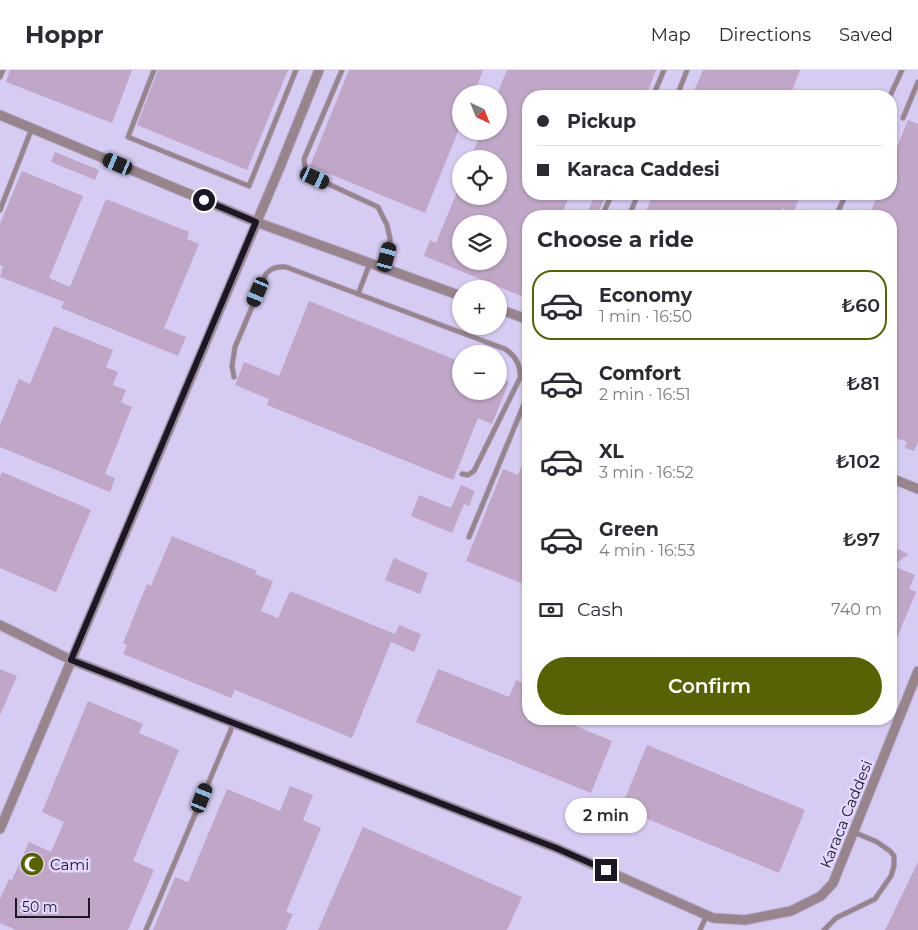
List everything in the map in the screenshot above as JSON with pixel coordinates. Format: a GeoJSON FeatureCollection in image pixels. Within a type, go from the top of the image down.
{"type":"FeatureCollection","features":[{"type":"Feature","properties":{"kind":"street"},"geometry":{"type":"LineString","coordinates":[[0,829],[319,70]]}},
{"type":"Feature","properties":{"kind":"street"},"geometry":{"type":"LineString","coordinates":[[0,115],[256,222],[452,293]]}},
{"type":"Feature","properties":{"kind":"street"},"geometry":{"type":"LineString","coordinates":[[507,312],[522,317]]}},
{"type":"Feature","properties":{"kind":"street"},"geometry":{"type":"LineString","coordinates":[[897,480],[918,489]]}},
{"type":"Feature","properties":{"kind":"street","name":"Karaca Caddesi"},"geometry":{"type":"LineString","coordinates":[[0,625],[71,660],[556,848],[713,918],[745,920],[791,911],[821,896],[833,883],[897,725]]}},
{"type":"Feature","properties":{"kind":"street","name":"Karaca Caddesi"},"geometry":{"type":"LineString","coordinates":[[897,724],[918,672]]}},
{"type":"Feature","properties":{"kind":"lane"},"geometry":{"type":"LineString","coordinates":[[0,77],[2,70]]}},
{"type":"Feature","properties":{"kind":"lane"},"geometry":{"type":"LineString","coordinates":[[154,70],[128,137],[249,186],[296,70]]}},
{"type":"Feature","properties":{"kind":"lane"},"geometry":{"type":"LineString","coordinates":[[342,70],[304,159],[304,166],[311,176],[378,207],[382,212],[390,238],[384,268]]}},
{"type":"Feature","properties":{"kind":"lane"},"geometry":{"type":"LineString","coordinates":[[656,90],[664,70]]}},
{"type":"Feature","properties":{"kind":"lane"},"geometry":{"type":"LineString","coordinates":[[679,90],[687,70]]}},
{"type":"Feature","properties":{"kind":"lane"},"geometry":{"type":"LineString","coordinates":[[893,90],[902,70]]}},
{"type":"Feature","properties":{"kind":"lane"},"geometry":{"type":"LineString","coordinates":[[903,118],[918,82]]}},
{"type":"Feature","properties":{"kind":"lane"},"geometry":{"type":"LineString","coordinates":[[912,96],[918,98]]}},
{"type":"Feature","properties":{"kind":"lane"},"geometry":{"type":"LineString","coordinates":[[0,210],[32,128]]}},
{"type":"Feature","properties":{"kind":"lane"},"geometry":{"type":"LineString","coordinates":[[358,294],[370,263]]}},
{"type":"Feature","properties":{"kind":"lane"},"geometry":{"type":"LineString","coordinates":[[234,377],[232,366],[235,347],[266,274],[278,266],[286,267],[505,349],[517,360],[520,378],[474,471],[468,475],[462,474]]}},
{"type":"Feature","properties":{"kind":"lane"},"geometry":{"type":"LineString","coordinates":[[469,537],[522,409]]}},
{"type":"Feature","properties":{"kind":"lane"},"geometry":{"type":"LineString","coordinates":[[146,930],[233,723]]}},
{"type":"Feature","properties":{"kind":"lane"},"geometry":{"type":"LineString","coordinates":[[824,930],[836,918],[875,899],[891,876],[894,856],[890,851],[877,842],[854,832]]}},
{"type":"Feature","properties":{"kind":"lane"},"geometry":{"type":"LineString","coordinates":[[700,930],[707,915]]}},
{"type":"Feature","properties":{"kind":"building"},"geometry":{"type":"Polygon","coordinates":[[[10,70],[132,70],[112,123],[6,82],[10,70]]]}},
{"type":"Feature","properties":{"kind":"building"},"geometry":{"type":"Polygon","coordinates":[[[158,70],[288,70],[247,170],[137,125],[158,70]]]}},
{"type":"Feature","properties":{"kind":"building"},"geometry":{"type":"Polygon","coordinates":[[[349,70],[483,70],[477,85],[452,85],[452,140],[455,140],[425,213],[310,166],[349,70]]]}},
{"type":"Feature","properties":{"kind":"building"},"geometry":{"type":"Polygon","coordinates":[[[507,70],[656,70],[648,90],[522,90],[522,200],[568,200],[563,210],[522,210],[522,296],[507,290],[507,280],[483,280],[458,270],[507,270],[507,215],[452,215],[452,267],[424,256],[430,240],[436,243],[452,204],[507,205],[507,150],[474,150],[478,140],[508,140],[508,85],[501,85],[507,70]]]}},
{"type":"Feature","properties":{"kind":"building"},"geometry":{"type":"Polygon","coordinates":[[[703,70],[800,70],[792,90],[695,90],[703,70]]]}},
{"type":"Feature","properties":{"kind":"building"},"geometry":{"type":"Polygon","coordinates":[[[908,120],[918,124],[918,442],[914,451],[905,448],[907,442],[897,438],[897,210],[871,210],[876,200],[897,200],[897,147],[908,120]]]}},
{"type":"Feature","properties":{"kind":"building"},"geometry":{"type":"Polygon","coordinates":[[[55,152],[99,170],[95,180],[51,162],[55,152]]]}},
{"type":"Feature","properties":{"kind":"building"},"geometry":{"type":"Polygon","coordinates":[[[22,171],[83,196],[49,278],[70,287],[106,199],[189,232],[187,239],[199,244],[164,328],[186,337],[178,356],[61,308],[64,302],[0,277],[3,266],[0,265],[0,224],[22,171]]]}},
{"type":"Feature","properties":{"kind":"building"},"geometry":{"type":"Polygon","coordinates":[[[593,200],[604,200],[599,210],[588,210],[593,200]]]}},
{"type":"Feature","properties":{"kind":"building"},"geometry":{"type":"Polygon","coordinates":[[[651,200],[799,200],[794,210],[785,210],[783,208],[782,210],[646,210],[651,200]]]}},
{"type":"Feature","properties":{"kind":"building"},"geometry":{"type":"Polygon","coordinates":[[[309,301],[452,358],[452,400],[502,400],[492,424],[478,418],[453,480],[267,405],[269,399],[235,385],[244,362],[279,376],[309,301]]]}},
{"type":"Feature","properties":{"kind":"building"},"geometry":{"type":"Polygon","coordinates":[[[54,326],[113,350],[106,367],[118,372],[113,385],[126,390],[121,402],[132,407],[105,474],[115,478],[110,492],[0,447],[0,425],[19,379],[30,384],[54,326]]]}},
{"type":"Feature","properties":{"kind":"building"},"geometry":{"type":"Polygon","coordinates":[[[522,466],[522,583],[466,561],[503,469],[518,475],[522,466]]]}},
{"type":"Feature","properties":{"kind":"building"},"geometry":{"type":"Polygon","coordinates":[[[2,472],[91,510],[56,592],[0,568],[0,477],[2,472]]]}},
{"type":"Feature","properties":{"kind":"building"},"geometry":{"type":"Polygon","coordinates":[[[461,485],[475,491],[469,506],[464,504],[452,533],[411,516],[419,495],[451,508],[461,485]]]}},
{"type":"Feature","properties":{"kind":"building"},"geometry":{"type":"Polygon","coordinates":[[[172,536],[257,571],[255,574],[273,581],[261,611],[278,618],[290,591],[395,634],[399,625],[421,634],[414,652],[391,642],[352,738],[235,690],[231,698],[123,654],[127,645],[123,643],[147,584],[151,586],[172,536]]]}},
{"type":"Feature","properties":{"kind":"building"},"geometry":{"type":"Polygon","coordinates":[[[897,549],[909,554],[897,563],[897,549]]]}},
{"type":"Feature","properties":{"kind":"building"},"geometry":{"type":"Polygon","coordinates":[[[394,558],[428,573],[420,594],[385,580],[394,558]]]}},
{"type":"Feature","properties":{"kind":"building"},"geometry":{"type":"Polygon","coordinates":[[[897,568],[915,575],[909,589],[916,592],[897,638],[897,568]]]}},
{"type":"Feature","properties":{"kind":"building"},"geometry":{"type":"Polygon","coordinates":[[[0,669],[17,676],[0,715],[0,669]]]}},
{"type":"Feature","properties":{"kind":"building"},"geometry":{"type":"Polygon","coordinates":[[[438,669],[509,697],[516,680],[522,682],[522,725],[573,725],[612,741],[591,793],[416,722],[438,669]]]}},
{"type":"Feature","properties":{"kind":"building"},"geometry":{"type":"Polygon","coordinates":[[[88,701],[143,724],[139,733],[179,750],[133,861],[154,870],[128,930],[16,930],[0,923],[0,899],[9,879],[12,880],[29,842],[51,852],[64,822],[42,812],[88,701]]]}},
{"type":"Feature","properties":{"kind":"building"},"geometry":{"type":"Polygon","coordinates":[[[647,745],[805,810],[779,873],[621,808],[647,745]]]}},
{"type":"Feature","properties":{"kind":"building"},"geometry":{"type":"Polygon","coordinates":[[[290,786],[313,795],[303,820],[321,828],[286,912],[293,914],[286,930],[153,930],[175,877],[188,882],[227,789],[280,811],[290,786]]]}},
{"type":"Feature","properties":{"kind":"building"},"geometry":{"type":"Polygon","coordinates":[[[363,827],[522,897],[507,930],[318,930],[363,827]]]}},
{"type":"Feature","properties":{"kind":"building"},"geometry":{"type":"Polygon","coordinates":[[[918,862],[918,930],[885,930],[918,862]]]}},
{"type":"Feature","properties":{"kind":"place","name":"Cami"},"geometry":{"type":"Point","coordinates":[32,864]}},
{"type":"Feature","properties":{"kind":"route"},"geometry":{"type":"LineString","coordinates":[[204,200],[256,222],[71,660],[556,848],[606,870]]}}]}
